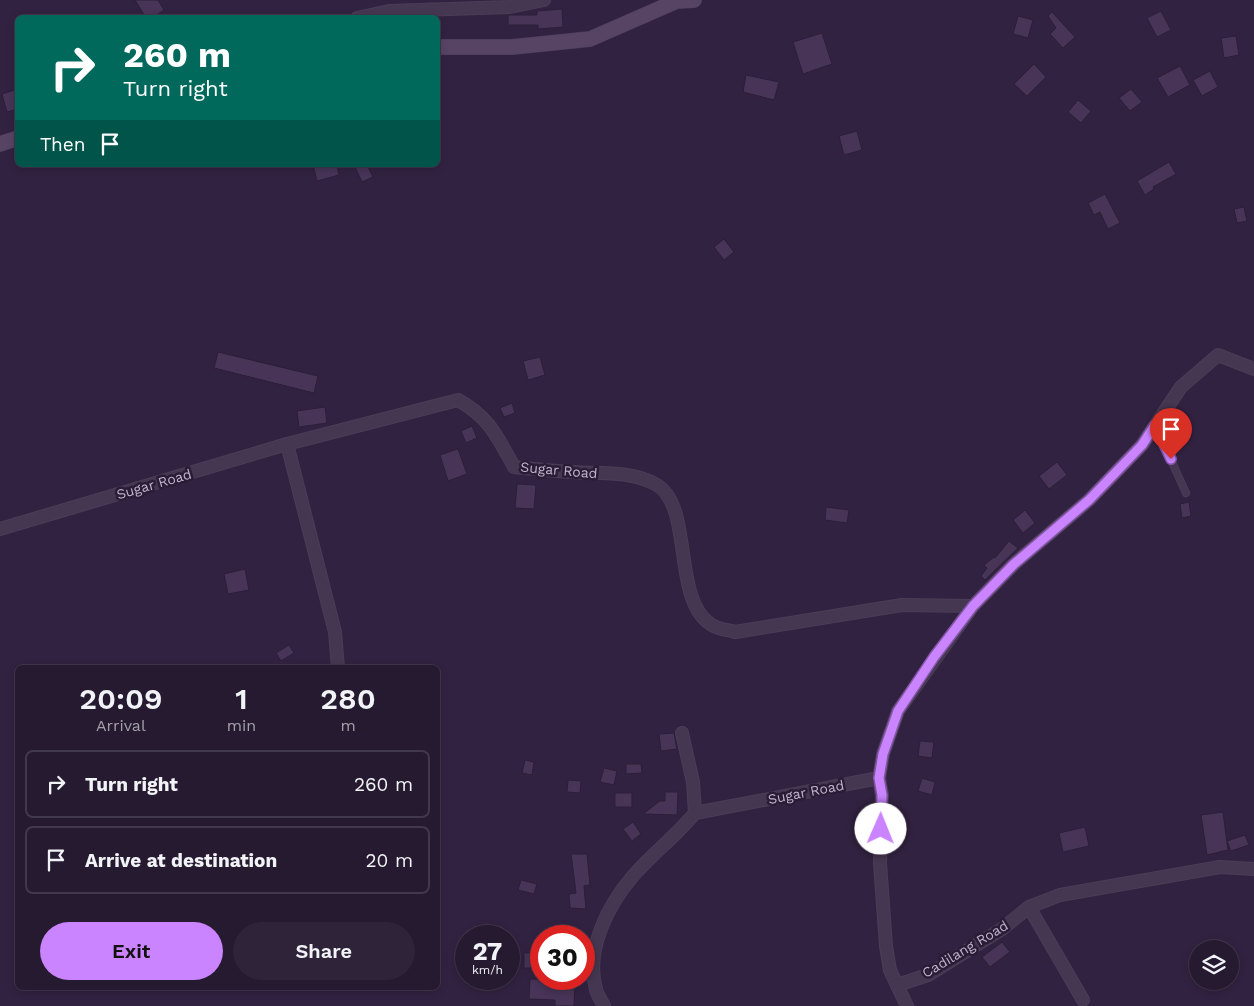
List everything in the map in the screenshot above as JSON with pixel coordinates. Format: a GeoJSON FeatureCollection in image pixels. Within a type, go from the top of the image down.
{"type":"FeatureCollection","features":[{"type":"Feature","properties":{"kind":"street"},"geometry":{"type":"LineString","coordinates":[[371,15],[389,11],[510,7],[544,0]]}},
{"type":"Feature","properties":{"kind":"street"},"geometry":{"type":"LineString","coordinates":[[440,47],[512,47],[590,39],[677,1],[694,0]]}},
{"type":"Feature","properties":{"kind":"street"},"geometry":{"type":"LineString","coordinates":[[0,144],[15,139]]}},
{"type":"Feature","properties":{"kind":"street"},"geometry":{"type":"LineString","coordinates":[[908,1006],[890,970],[886,946],[880,863],[882,795],[879,778],[883,754],[898,711],[973,606],[1014,564],[1089,500],[1142,445],[1181,387],[1218,355],[1254,369]]}},
{"type":"Feature","properties":{"kind":"street","name":"Sugar Road"},"geometry":{"type":"LineString","coordinates":[[0,529],[287,444],[458,400],[477,410],[497,436],[514,467],[634,475],[657,485],[667,494],[676,510],[689,588],[703,617],[716,627],[735,632],[902,605],[973,606]]}},
{"type":"Feature","properties":{"kind":"street"},"geometry":{"type":"LineString","coordinates":[[287,444],[335,632],[338,665]]}},
{"type":"Feature","properties":{"kind":"street"},"geometry":{"type":"LineString","coordinates":[[604,1006],[596,989],[593,955],[608,910],[633,876],[679,833],[695,813],[693,782],[682,733]]}},
{"type":"Feature","properties":{"kind":"street","name":"Sugar Road"},"geometry":{"type":"LineString","coordinates":[[695,813],[879,778]]}},
{"type":"Feature","properties":{"kind":"street","name":"Cadilang Road"},"geometry":{"type":"LineString","coordinates":[[897,986],[928,975],[1002,929],[1029,907],[1060,895],[1127,885],[1169,875],[1220,867],[1254,869]]}},
{"type":"Feature","properties":{"kind":"street"},"geometry":{"type":"LineString","coordinates":[[1029,907],[1083,1000]]}},
{"type":"Feature","properties":{"kind":"lane"},"geometry":{"type":"LineString","coordinates":[[1155,425],[1186,493]]}},
{"type":"Feature","properties":{"kind":"building"},"geometry":{"type":"Polygon","coordinates":[[[135,0],[158,0],[164,10],[156,15],[144,15],[135,0]]]}},
{"type":"Feature","properties":{"kind":"building"},"geometry":{"type":"Polygon","coordinates":[[[562,9],[563,27],[538,29],[538,25],[508,25],[508,15],[537,15],[537,11],[562,9]]]}},
{"type":"Feature","properties":{"kind":"building"},"geometry":{"type":"Polygon","coordinates":[[[1161,11],[1171,30],[1157,37],[1147,18],[1161,11]]]}},
{"type":"Feature","properties":{"kind":"building"},"geometry":{"type":"Polygon","coordinates":[[[1052,12],[1075,37],[1063,48],[1050,34],[1056,28],[1048,16],[1052,12]]]}},
{"type":"Feature","properties":{"kind":"building"},"geometry":{"type":"Polygon","coordinates":[[[1018,16],[1033,20],[1028,38],[1013,34],[1018,16]]]}},
{"type":"Feature","properties":{"kind":"building"},"geometry":{"type":"Polygon","coordinates":[[[822,33],[832,64],[803,74],[793,42],[822,33]]]}},
{"type":"Feature","properties":{"kind":"building"},"geometry":{"type":"Polygon","coordinates":[[[1236,36],[1239,55],[1224,58],[1221,38],[1236,36]]]}},
{"type":"Feature","properties":{"kind":"building"},"geometry":{"type":"Polygon","coordinates":[[[1034,64],[1046,77],[1027,96],[1014,84],[1034,64]]]}},
{"type":"Feature","properties":{"kind":"building"},"geometry":{"type":"Polygon","coordinates":[[[1180,66],[1190,85],[1168,97],[1157,78],[1180,66]]]}},
{"type":"Feature","properties":{"kind":"building"},"geometry":{"type":"Polygon","coordinates":[[[1210,71],[1218,87],[1202,96],[1193,80],[1210,71]]]}},
{"type":"Feature","properties":{"kind":"building"},"geometry":{"type":"Polygon","coordinates":[[[746,75],[779,82],[774,100],[743,92],[746,75]]]}},
{"type":"Feature","properties":{"kind":"building"},"geometry":{"type":"Polygon","coordinates":[[[1131,89],[1142,102],[1130,111],[1119,98],[1131,89]]]}},
{"type":"Feature","properties":{"kind":"building"},"geometry":{"type":"Polygon","coordinates":[[[15,90],[15,110],[7,112],[2,94],[15,90]]]}},
{"type":"Feature","properties":{"kind":"building"},"geometry":{"type":"Polygon","coordinates":[[[1078,100],[1091,111],[1081,123],[1068,112],[1078,100]]]}},
{"type":"Feature","properties":{"kind":"building"},"geometry":{"type":"Polygon","coordinates":[[[857,131],[862,150],[844,155],[839,136],[857,131]]]}},
{"type":"Feature","properties":{"kind":"building"},"geometry":{"type":"Polygon","coordinates":[[[1169,162],[1176,174],[1153,187],[1154,189],[1145,195],[1137,181],[1169,162]]]}},
{"type":"Feature","properties":{"kind":"building"},"geometry":{"type":"Polygon","coordinates":[[[314,167],[337,167],[339,175],[317,181],[314,167]]]}},
{"type":"Feature","properties":{"kind":"building"},"geometry":{"type":"Polygon","coordinates":[[[355,167],[368,167],[373,177],[362,182],[355,167]]]}},
{"type":"Feature","properties":{"kind":"building"},"geometry":{"type":"Polygon","coordinates":[[[1105,194],[1120,223],[1108,229],[1100,212],[1094,215],[1088,203],[1105,194]]]}},
{"type":"Feature","properties":{"kind":"building"},"geometry":{"type":"Polygon","coordinates":[[[1244,207],[1247,221],[1237,223],[1234,209],[1244,207]]]}},
{"type":"Feature","properties":{"kind":"building"},"geometry":{"type":"Polygon","coordinates":[[[724,239],[734,252],[724,260],[714,247],[724,239]]]}},
{"type":"Feature","properties":{"kind":"building"},"geometry":{"type":"Polygon","coordinates":[[[218,352],[318,376],[314,393],[214,368],[218,352]]]}},
{"type":"Feature","properties":{"kind":"building"},"geometry":{"type":"Polygon","coordinates":[[[540,357],[545,375],[528,380],[523,361],[540,357]]]}},
{"type":"Feature","properties":{"kind":"building"},"geometry":{"type":"Polygon","coordinates":[[[512,403],[515,413],[504,417],[500,408],[512,403]]]}},
{"type":"Feature","properties":{"kind":"building"},"geometry":{"type":"Polygon","coordinates":[[[325,407],[327,423],[299,427],[297,411],[325,407]]]}},
{"type":"Feature","properties":{"kind":"building"},"geometry":{"type":"Polygon","coordinates":[[[472,426],[477,438],[466,443],[461,431],[472,426]]]}},
{"type":"Feature","properties":{"kind":"building"},"geometry":{"type":"Polygon","coordinates":[[[458,449],[467,474],[448,481],[440,455],[458,449]]]}},
{"type":"Feature","properties":{"kind":"building"},"geometry":{"type":"Polygon","coordinates":[[[1057,462],[1067,475],[1049,489],[1039,476],[1057,462]]]}},
{"type":"Feature","properties":{"kind":"building"},"geometry":{"type":"Polygon","coordinates":[[[517,484],[536,485],[534,509],[515,508],[517,484]]]}},
{"type":"Feature","properties":{"kind":"building"},"geometry":{"type":"Polygon","coordinates":[[[1189,502],[1191,516],[1182,518],[1180,504],[1189,502]]]}},
{"type":"Feature","properties":{"kind":"building"},"geometry":{"type":"Polygon","coordinates":[[[826,507],[849,510],[847,523],[825,520],[826,507]]]}},
{"type":"Feature","properties":{"kind":"building"},"geometry":{"type":"Polygon","coordinates":[[[1025,510],[1035,523],[1023,533],[1013,520],[1025,510]]]}},
{"type":"Feature","properties":{"kind":"building"},"geometry":{"type":"Polygon","coordinates":[[[1009,541],[1018,548],[985,580],[981,576],[987,568],[984,565],[995,558],[1009,541]]]}},
{"type":"Feature","properties":{"kind":"building"},"geometry":{"type":"Polygon","coordinates":[[[245,569],[249,590],[228,594],[224,574],[245,569]]]}},
{"type":"Feature","properties":{"kind":"building"},"geometry":{"type":"Polygon","coordinates":[[[289,645],[294,653],[281,661],[276,653],[289,645]]]}},
{"type":"Feature","properties":{"kind":"building"},"geometry":{"type":"Polygon","coordinates":[[[674,733],[677,749],[661,751],[659,734],[674,733]]]}},
{"type":"Feature","properties":{"kind":"building"},"geometry":{"type":"Polygon","coordinates":[[[920,741],[934,742],[932,758],[918,756],[920,741]]]}},
{"type":"Feature","properties":{"kind":"building"},"geometry":{"type":"Polygon","coordinates":[[[525,760],[534,762],[532,775],[522,773],[525,760]]]}},
{"type":"Feature","properties":{"kind":"building"},"geometry":{"type":"Polygon","coordinates":[[[626,764],[641,764],[642,773],[626,774],[626,764]]]}},
{"type":"Feature","properties":{"kind":"building"},"geometry":{"type":"Polygon","coordinates":[[[604,768],[617,771],[614,785],[600,782],[604,768]]]}},
{"type":"Feature","properties":{"kind":"building"},"geometry":{"type":"Polygon","coordinates":[[[922,778],[935,782],[932,795],[918,791],[922,778]]]}},
{"type":"Feature","properties":{"kind":"building"},"geometry":{"type":"Polygon","coordinates":[[[568,780],[581,781],[580,793],[567,792],[568,780]]]}},
{"type":"Feature","properties":{"kind":"building"},"geometry":{"type":"Polygon","coordinates":[[[665,792],[678,792],[677,815],[643,814],[660,801],[665,801],[665,792]]]}},
{"type":"Feature","properties":{"kind":"building"},"geometry":{"type":"Polygon","coordinates":[[[615,793],[632,793],[632,807],[615,807],[615,793]]]}},
{"type":"Feature","properties":{"kind":"building"},"geometry":{"type":"Polygon","coordinates":[[[1223,812],[1228,850],[1207,855],[1201,815],[1223,812]]]}},
{"type":"Feature","properties":{"kind":"building"},"geometry":{"type":"Polygon","coordinates":[[[633,822],[641,834],[632,841],[623,829],[633,822]]]}},
{"type":"Feature","properties":{"kind":"building"},"geometry":{"type":"Polygon","coordinates":[[[1085,827],[1089,846],[1063,852],[1059,833],[1085,827]]]}},
{"type":"Feature","properties":{"kind":"building"},"geometry":{"type":"Polygon","coordinates":[[[1245,835],[1249,845],[1231,851],[1227,841],[1245,835]]]}},
{"type":"Feature","properties":{"kind":"building"},"geometry":{"type":"Polygon","coordinates":[[[571,854],[587,854],[590,885],[584,886],[586,909],[570,908],[569,894],[576,893],[571,854]]]}},
{"type":"Feature","properties":{"kind":"building"},"geometry":{"type":"Polygon","coordinates":[[[521,880],[537,884],[534,894],[518,890],[521,880]]]}},
{"type":"Feature","properties":{"kind":"building"},"geometry":{"type":"Polygon","coordinates":[[[1002,942],[1010,952],[990,967],[982,957],[1002,942]]]}},
{"type":"Feature","properties":{"kind":"building"},"geometry":{"type":"Polygon","coordinates":[[[524,953],[530,953],[530,968],[524,968],[524,953]]]}},
{"type":"Feature","properties":{"kind":"building"},"geometry":{"type":"Polygon","coordinates":[[[530,979],[530,990],[575,990],[574,1006],[555,1006],[555,1000],[529,999],[530,979]]]}},
{"type":"Feature","properties":{"kind":"route"},"geometry":{"type":"LineString","coordinates":[[881,829],[882,795],[879,778],[883,754],[898,711],[934,657],[973,606],[1014,564],[1089,500],[1142,445],[1155,425],[1171,459]]}}]}
